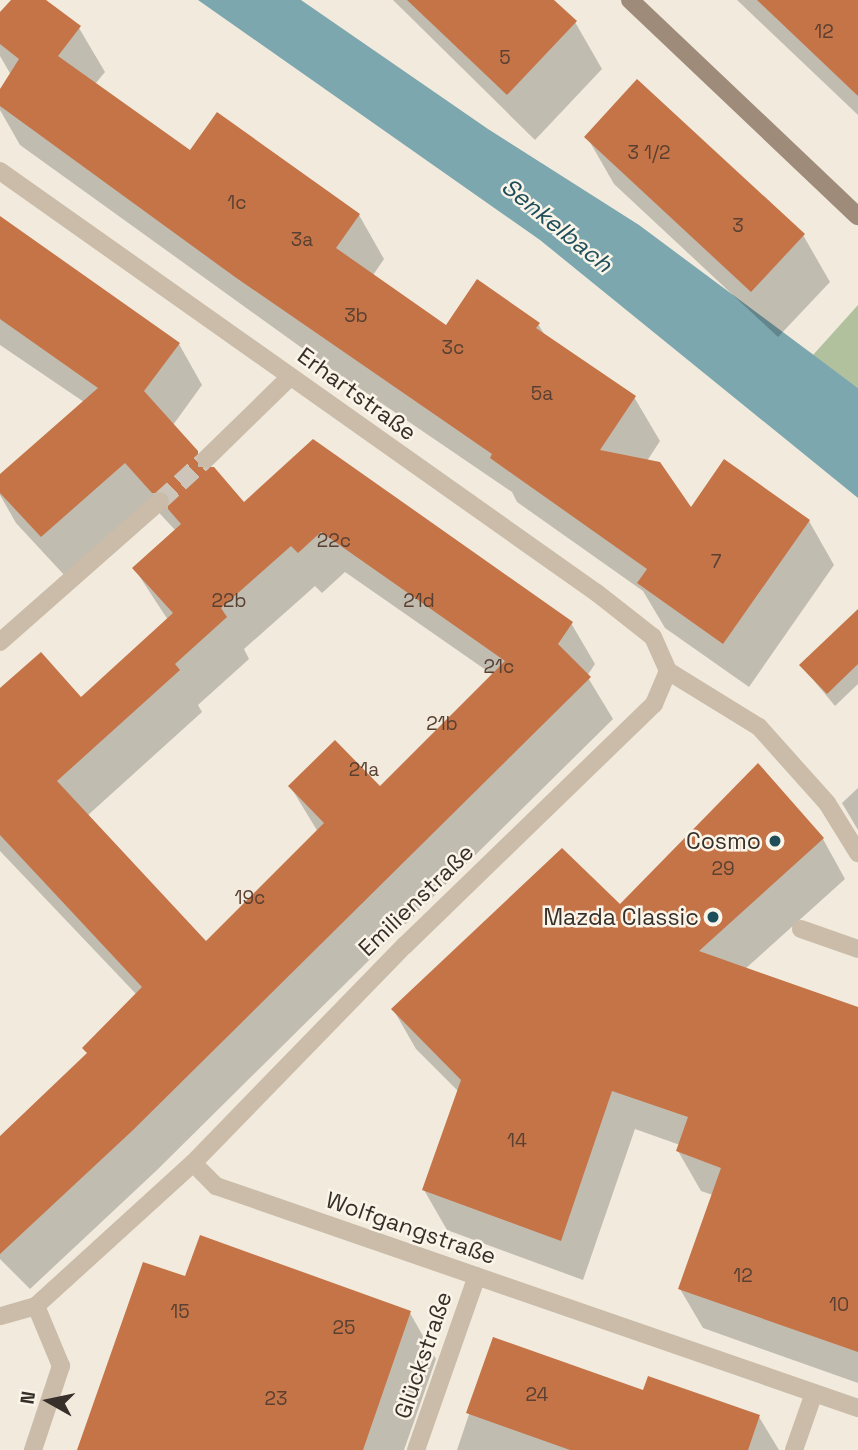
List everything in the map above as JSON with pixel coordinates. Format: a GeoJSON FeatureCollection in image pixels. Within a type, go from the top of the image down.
{"type":"FeatureCollection","features":[{"type":"Feature","properties":{"kind":"street"},"geometry":{"type":"LineString","coordinates":[[630,0],[858,216]]}},
{"type":"Feature","properties":{"kind":"street","name":"Erhartstraße"},"geometry":{"type":"LineString","coordinates":[[0,171],[597,593],[653,637],[668,671]]}},
{"type":"Feature","properties":{"kind":"street"},"geometry":{"type":"LineString","coordinates":[[206,460],[290,377]]}},
{"type":"Feature","properties":{"kind":"street"},"geometry":{"type":"LineString","coordinates":[[0,642],[160,501]]}},
{"type":"Feature","properties":{"kind":"street"},"geometry":{"type":"LineString","coordinates":[[668,671],[759,727],[827,803],[858,853]]}},
{"type":"Feature","properties":{"kind":"street","name":"Emilienstraße"},"geometry":{"type":"LineString","coordinates":[[193,1163],[405,945],[654,704],[668,671]]}},
{"type":"Feature","properties":{"kind":"street"},"geometry":{"type":"LineString","coordinates":[[801,929],[858,949]]}},
{"type":"Feature","properties":{"kind":"street"},"geometry":{"type":"LineString","coordinates":[[0,1316],[36,1306],[193,1163]]}},
{"type":"Feature","properties":{"kind":"street","name":"Wolfgangstraße"},"geometry":{"type":"LineString","coordinates":[[193,1163],[216,1186],[858,1408]]}},
{"type":"Feature","properties":{"kind":"street","name":"Glückstraße"},"geometry":{"type":"LineString","coordinates":[[416,1450],[477,1276]]}},
{"type":"Feature","properties":{"kind":"street"},"geometry":{"type":"LineString","coordinates":[[33,1450],[61,1366],[36,1306]]}},
{"type":"Feature","properties":{"kind":"street"},"geometry":{"type":"LineString","coordinates":[[794,1450],[814,1393]]}},
{"type":"Feature","properties":{"kind":"green space"},"geometry":{"type":"Polygon","coordinates":[[[858,305],[858,388],[813,355],[858,305]]]}},
{"type":"Feature","properties":{"kind":"water","name":"Senkelbach"},"geometry":{"type":"Polygon","coordinates":[[[198,0],[301,0],[488,129],[639,225],[858,388],[858,498],[540,240],[198,0]]]}},
{"type":"Feature","properties":{"kind":"building"},"geometry":{"type":"Polygon","coordinates":[[[11,0],[46,0],[81,26],[58,56],[190,150],[217,112],[360,214],[336,248],[446,325],[477,279],[540,323],[536,328],[636,396],[600,450],[660,462],[691,507],[724,459],[810,520],[723,644],[637,583],[647,569],[490,458],[492,454],[235,277],[0,106],[0,89],[19,59],[0,44],[0,12],[11,0]]]}},
{"type":"Feature","properties":{"kind":"building"},"geometry":{"type":"Polygon","coordinates":[[[407,0],[554,0],[577,21],[507,95],[407,0]]]}},
{"type":"Feature","properties":{"kind":"building"},"geometry":{"type":"Polygon","coordinates":[[[757,0],[858,0],[858,96],[757,0]]]}},
{"type":"Feature","properties":{"kind":"building"},"geometry":{"type":"Polygon","coordinates":[[[637,79],[805,234],[751,292],[584,137],[637,79]]]}},
{"type":"Feature","properties":{"kind":"building"},"geometry":{"type":"Polygon","coordinates":[[[0,216],[180,343],[144,391],[198,451],[198,467],[214,467],[244,502],[313,439],[573,622],[558,644],[591,677],[132,1131],[0,1254],[0,1136],[87,1053],[82,1048],[142,987],[0,835],[0,688],[41,652],[81,697],[173,613],[132,568],[181,524],[168,509],[168,493],[152,493],[125,463],[41,537],[0,493],[0,474],[98,388],[0,319],[0,216]],[[321,532],[298,553],[291,546],[221,608],[227,617],[175,664],[180,670],[57,781],[206,941],[324,823],[288,786],[335,740],[380,786],[505,661],[321,532]]]}},
{"type":"Feature","properties":{"kind":"building"},"geometry":{"type":"Polygon","coordinates":[[[858,609],[858,664],[827,694],[799,665],[858,609]]]}},
{"type":"Feature","properties":{"kind":"building"},"geometry":{"type":"Polygon","coordinates":[[[758,763],[824,838],[699,951],[858,1007],[858,1352],[678,1289],[721,1168],[676,1151],[688,1117],[612,1091],[561,1241],[422,1190],[461,1080],[391,1009],[562,848],[620,904],[758,763]]]}},
{"type":"Feature","properties":{"kind":"building"},"geometry":{"type":"Polygon","coordinates":[[[200,1235],[411,1311],[363,1450],[77,1450],[143,1262],[185,1276],[200,1235]]]}},
{"type":"Feature","properties":{"kind":"building"},"geometry":{"type":"Polygon","coordinates":[[[493,1337],[643,1390],[648,1376],[760,1415],[748,1450],[570,1450],[466,1413],[493,1337]]]}},
{"type":"Feature","properties":{"kind":"tunnel"},"geometry":{"type":"LineString","coordinates":[[160,501],[206,459]]}},
{"type":"Feature","properties":{"kind":"place","name":"Cosmo"},"geometry":{"type":"Point","coordinates":[775,841]}},
{"type":"Feature","properties":{"kind":"place","name":"Mazda Classic"},"geometry":{"type":"Point","coordinates":[713,917]}}]}
